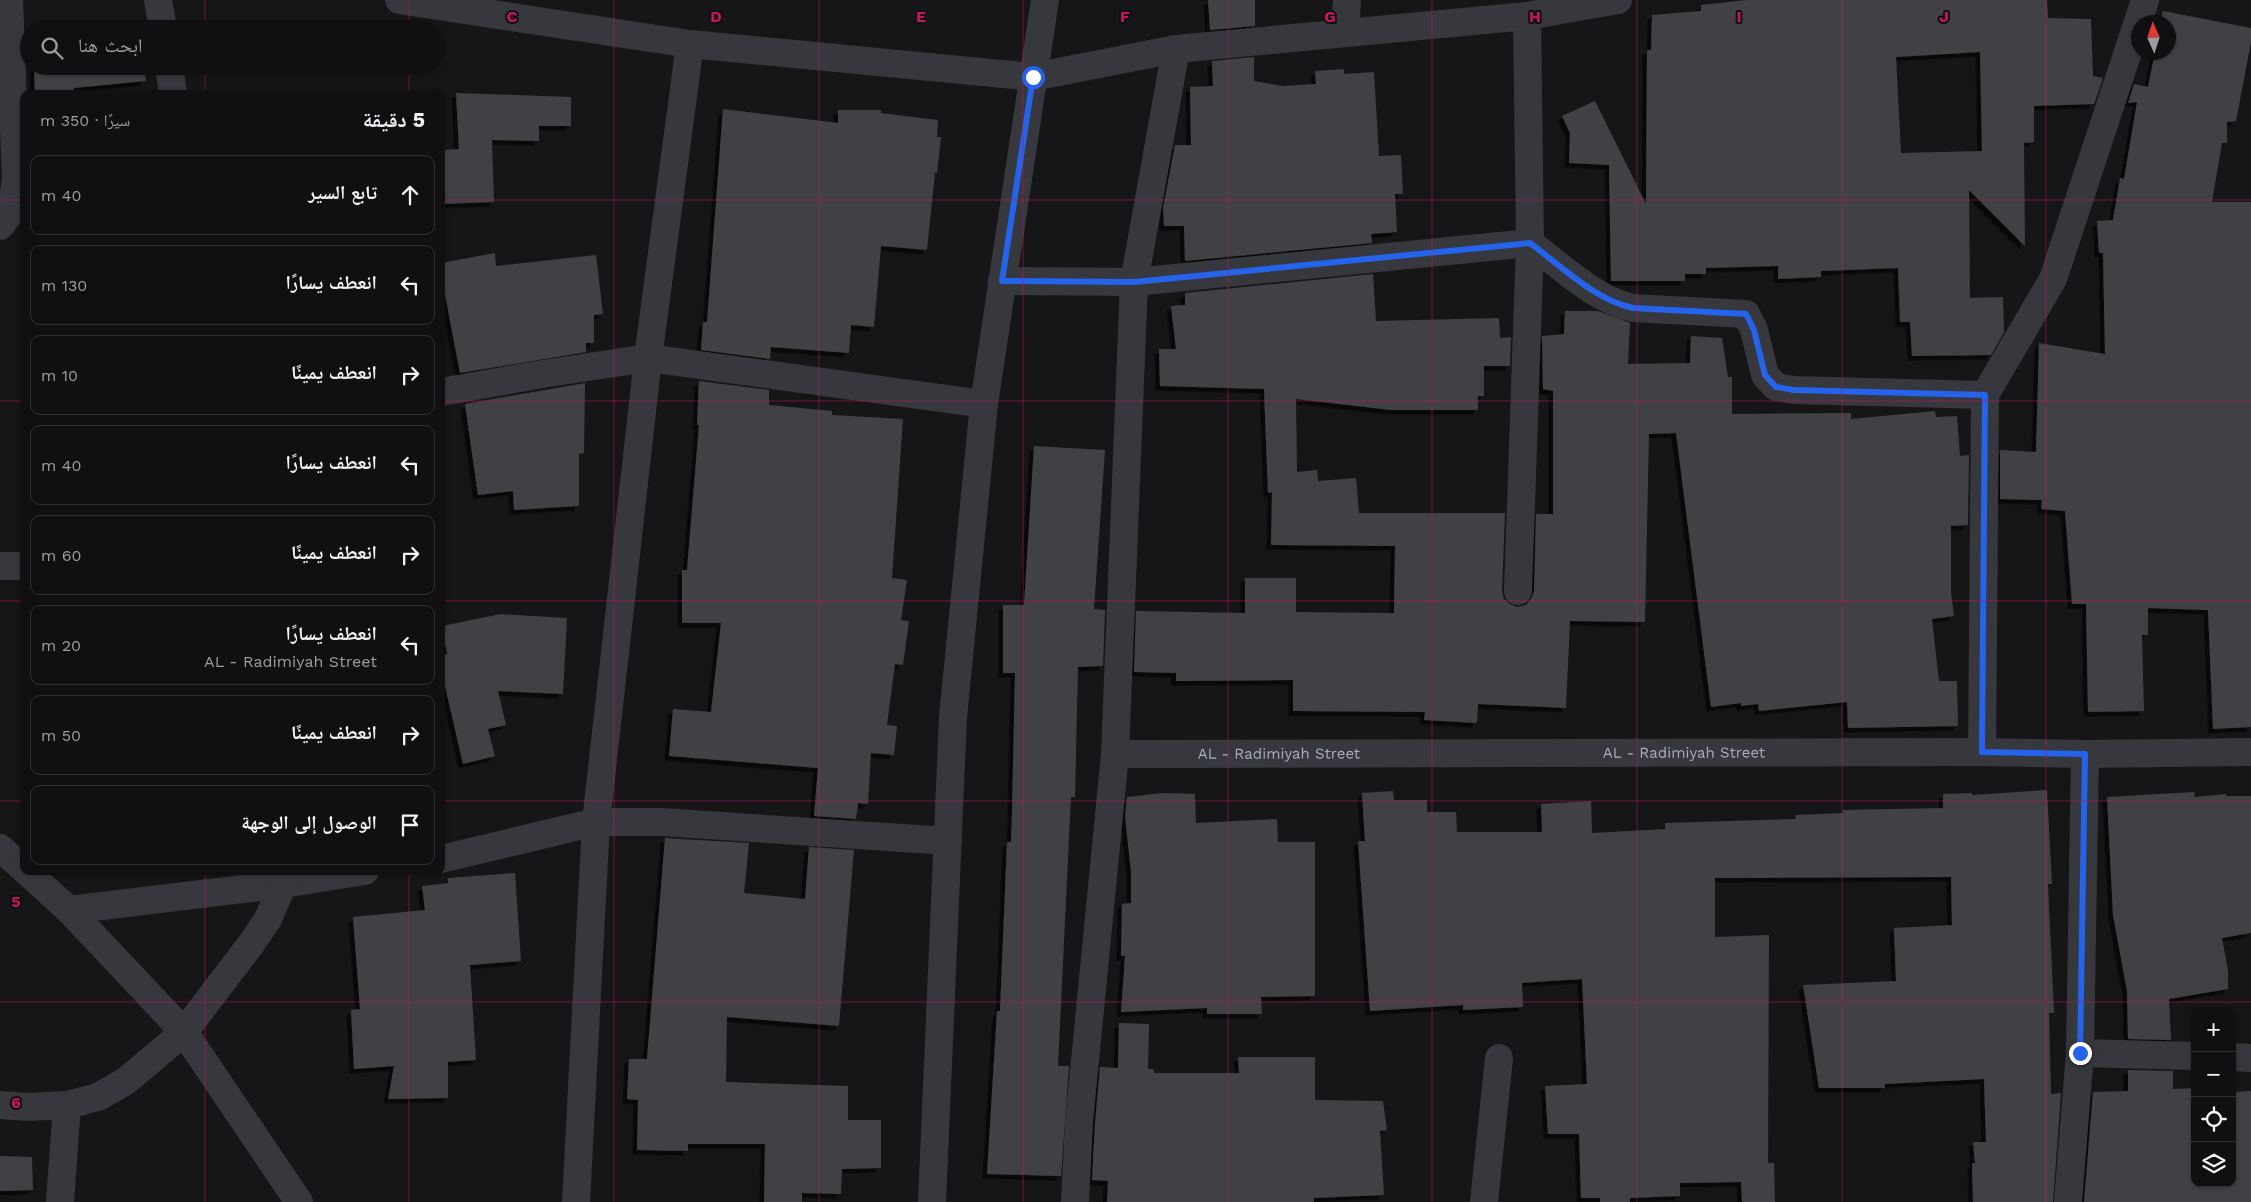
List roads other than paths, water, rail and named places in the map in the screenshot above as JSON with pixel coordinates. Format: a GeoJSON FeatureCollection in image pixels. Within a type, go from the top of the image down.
{"type":"FeatureCollection","features":[{"type":"Feature","properties":{"kind":"street"},"geometry":{"type":"LineString","coordinates":[[0,226],[7,219],[12,206],[16,179],[9,0]]}},
{"type":"Feature","properties":{"kind":"street"},"geometry":{"type":"LineString","coordinates":[[158,0],[161,20]]}},
{"type":"Feature","properties":{"kind":"street"},"geometry":{"type":"LineString","coordinates":[[399,0],[690,44],[1033,77],[1176,49],[1527,16],[1618,0]]}},
{"type":"Feature","properties":{"kind":"street"},"geometry":{"type":"LineString","coordinates":[[932,1202],[953,717],[984,404],[1044,0]]}},
{"type":"Feature","properties":{"kind":"street"},"geometry":{"type":"LineString","coordinates":[[1345,34],[1347,0]]}},
{"type":"Feature","properties":{"kind":"street"},"geometry":{"type":"LineString","coordinates":[[1982,752],[1985,395],[2053,279],[2145,0]]}},
{"type":"Feature","properties":{"kind":"street"},"geometry":{"type":"LineString","coordinates":[[1518,591],[1530,243],[1527,16]]}},
{"type":"Feature","properties":{"kind":"street"},"geometry":{"type":"LineString","coordinates":[[576,1202],[596,822],[648,358],[690,44]]}},
{"type":"Feature","properties":{"kind":"street"},"geometry":{"type":"LineString","coordinates":[[1075,1202],[1078,1122],[1115,754],[1134,282],[1176,49]]}},
{"type":"Feature","properties":{"kind":"street"},"geometry":{"type":"LineString","coordinates":[[170,75],[172,90]]}},
{"type":"Feature","properties":{"kind":"street"},"geometry":{"type":"LineString","coordinates":[[1002,281],[1134,282],[1530,243],[1606,299],[1621,305],[1633,308],[1746,314],[1754,330],[1765,375],[1776,387],[1794,390],[1985,395]]}},
{"type":"Feature","properties":{"kind":"street"},"geometry":{"type":"LineString","coordinates":[[445,391],[648,358],[984,404]]}},
{"type":"Feature","properties":{"kind":"street"},"geometry":{"type":"LineString","coordinates":[[0,566],[20,566]]}},
{"type":"Feature","properties":{"kind":"street","name":"AL - Radimiyah Street"},"geometry":{"type":"LineString","coordinates":[[1115,754],[1982,752],[2085,754],[2251,752]]}},
{"type":"Feature","properties":{"kind":"street"},"geometry":{"type":"LineString","coordinates":[[2068,1202],[2080,1053],[2085,754]]}},
{"type":"Feature","properties":{"kind":"street"},"geometry":{"type":"LineString","coordinates":[[445,859],[596,822],[661,822],[948,842]]}},
{"type":"Feature","properties":{"kind":"street"},"geometry":{"type":"LineString","coordinates":[[0,848],[20,866]]}},
{"type":"Feature","properties":{"kind":"street"},"geometry":{"type":"LineString","coordinates":[[30,875],[69,910],[184,1032],[299,1202]]}},
{"type":"Feature","properties":{"kind":"street"},"geometry":{"type":"LineString","coordinates":[[69,910],[283,878],[319,875]]}},
{"type":"Feature","properties":{"kind":"street"},"geometry":{"type":"LineString","coordinates":[[0,1105],[28,1107],[67,1105],[98,1097],[126,1081],[184,1032],[268,919],[283,878]]}},
{"type":"Feature","properties":{"kind":"street"},"geometry":{"type":"LineString","coordinates":[[2080,1053],[2191,1056]]}},
{"type":"Feature","properties":{"kind":"street"},"geometry":{"type":"LineString","coordinates":[[2236,1057],[2251,1058]]}},
{"type":"Feature","properties":{"kind":"street"},"geometry":{"type":"LineString","coordinates":[[1484,1202],[1499,1058]]}},
{"type":"Feature","properties":{"kind":"street"},"geometry":{"type":"LineString","coordinates":[[60,1202],[67,1105]]}}]}
